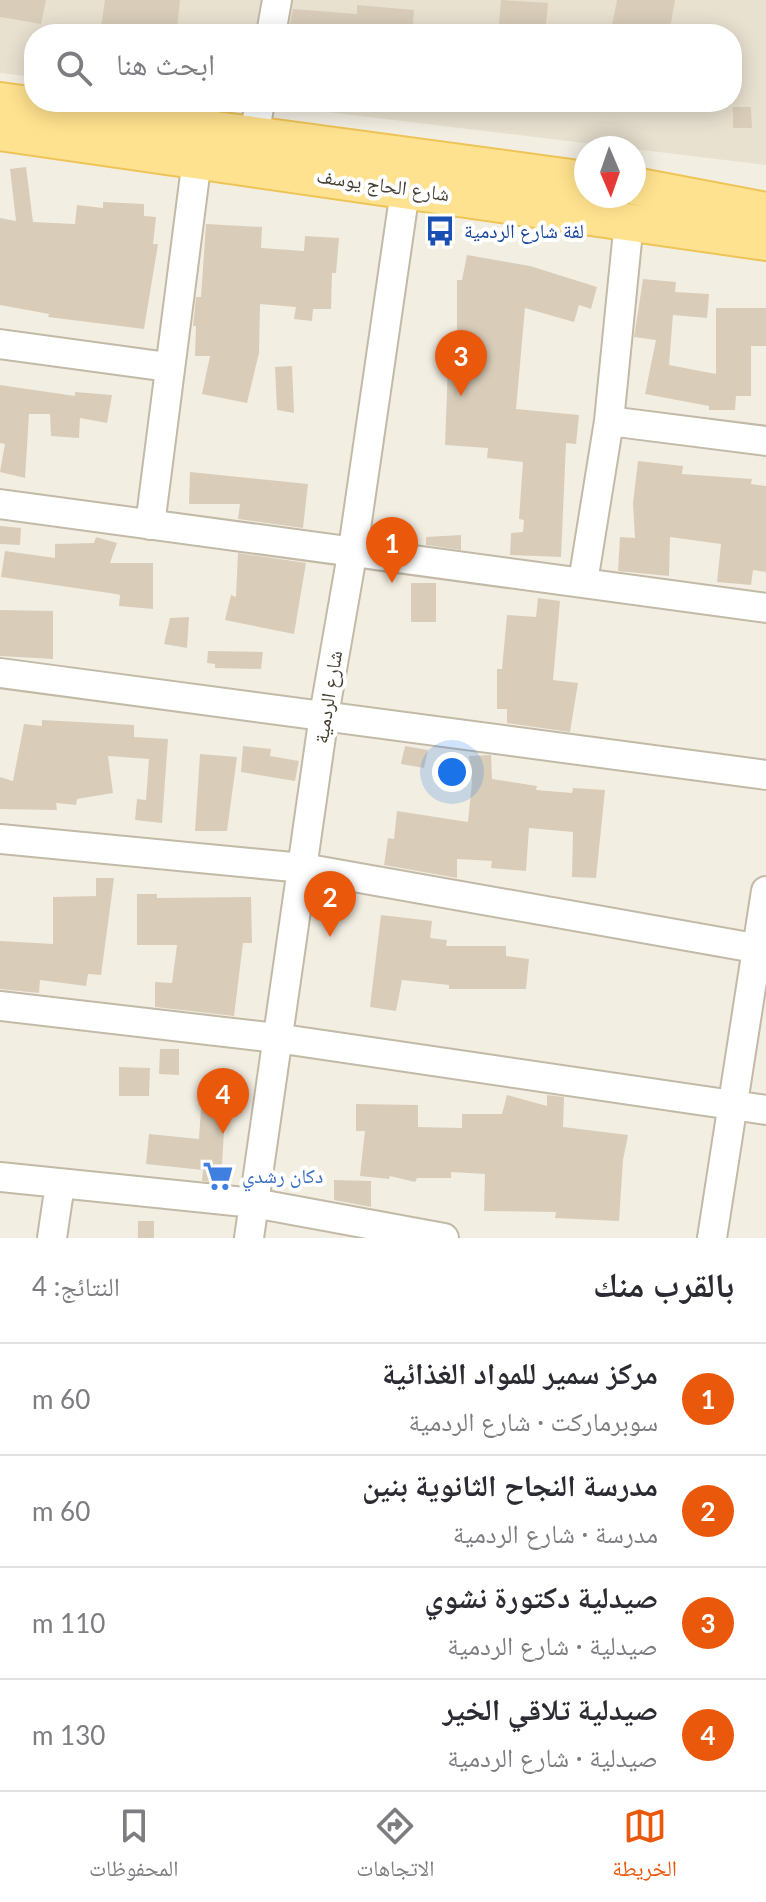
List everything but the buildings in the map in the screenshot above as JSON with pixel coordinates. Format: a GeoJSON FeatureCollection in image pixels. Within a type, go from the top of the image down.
{"type":"FeatureCollection","features":[{"type":"Feature","properties":{"kind":"main road","name":"شارع الحاج يوسف"},"geometry":{"type":"LineString","coordinates":[[0,101],[24,103]]}},
{"type":"Feature","properties":{"kind":"main road","name":"شارع الحاج يوسف"},"geometry":{"type":"LineString","coordinates":[[157,112],[257,119],[408,173],[629,221],[766,242]]}},
{"type":"Feature","properties":{"kind":"main road","name":"شارع الحاج يوسف"},"geometry":{"type":"LineString","coordinates":[[0,132],[197,159],[408,173],[574,180]]}},
{"type":"Feature","properties":{"kind":"main road"},"geometry":{"type":"LineString","coordinates":[[646,188],[766,211]]}},
{"type":"Feature","properties":{"kind":"street"},"geometry":{"type":"LineString","coordinates":[[273,24],[277,0]]}},
{"type":"Feature","properties":{"kind":"street"},"geometry":{"type":"LineString","coordinates":[[150,525],[197,159]]}},
{"type":"Feature","properties":{"kind":"street","name":"شارع الردمية"},"geometry":{"type":"LineString","coordinates":[[249,1238],[324,715],[353,549],[408,173]]}},
{"type":"Feature","properties":{"kind":"street"},"geometry":{"type":"LineString","coordinates":[[583,582],[609,421],[629,221]]}},
{"type":"Feature","properties":{"kind":"street"},"geometry":{"type":"LineString","coordinates":[[0,344],[168,367]]}},
{"type":"Feature","properties":{"kind":"street"},"geometry":{"type":"LineString","coordinates":[[609,421],[766,441]]}},
{"type":"Feature","properties":{"kind":"street"},"geometry":{"type":"LineString","coordinates":[[0,504],[353,549],[766,608]]}},
{"type":"Feature","properties":{"kind":"street"},"geometry":{"type":"LineString","coordinates":[[0,673],[766,775]]}},
{"type":"Feature","properties":{"kind":"street"},"geometry":{"type":"LineString","coordinates":[[0,839],[303,868],[762,949]]}},
{"type":"Feature","properties":{"kind":"street"},"geometry":{"type":"LineString","coordinates":[[712,1238],[732,1106],[762,949],[766,891]]}},
{"type":"Feature","properties":{"kind":"street"},"geometry":{"type":"LineString","coordinates":[[0,1006],[276,1038],[766,1110]]}},
{"type":"Feature","properties":{"kind":"street"},"geometry":{"type":"LineString","coordinates":[[0,1177],[254,1203],[444,1238]]}},
{"type":"Feature","properties":{"kind":"street"},"geometry":{"type":"LineString","coordinates":[[52,1238],[60,1184]]}},
{"type":"Feature","properties":{"kind":"shaded area"},"geometry":{"type":"Polygon","coordinates":[[[0,0],[766,0],[766,165],[646,151],[646,136],[574,136],[574,142],[327,112],[742,112],[742,24],[24,24],[24,76],[0,73],[0,0]]]}},
{"type":"Feature","properties":{"kind":"place","name":"لفة شارع الردمية"},"geometry":{"type":"Point","coordinates":[440,231]}},
{"type":"Feature","properties":{"kind":"place","name":"صيدلية دكتورة نشوي"},"geometry":{"type":"Point","coordinates":[461,396]}},
{"type":"Feature","properties":{"kind":"place","name":"مركز سمير للمواد الغذائية"},"geometry":{"type":"Point","coordinates":[392,583]}},
{"type":"Feature","properties":{"kind":"place","name":"مدرسة النجاح الثانوية بنين"},"geometry":{"type":"Point","coordinates":[330,937]}},
{"type":"Feature","properties":{"kind":"place","name":"صيدلية تلاقي الخير"},"geometry":{"type":"Point","coordinates":[223,1134]}},
{"type":"Feature","properties":{"kind":"place","name":"دكان رشدي"},"geometry":{"type":"Point","coordinates":[218,1176]}}]}
